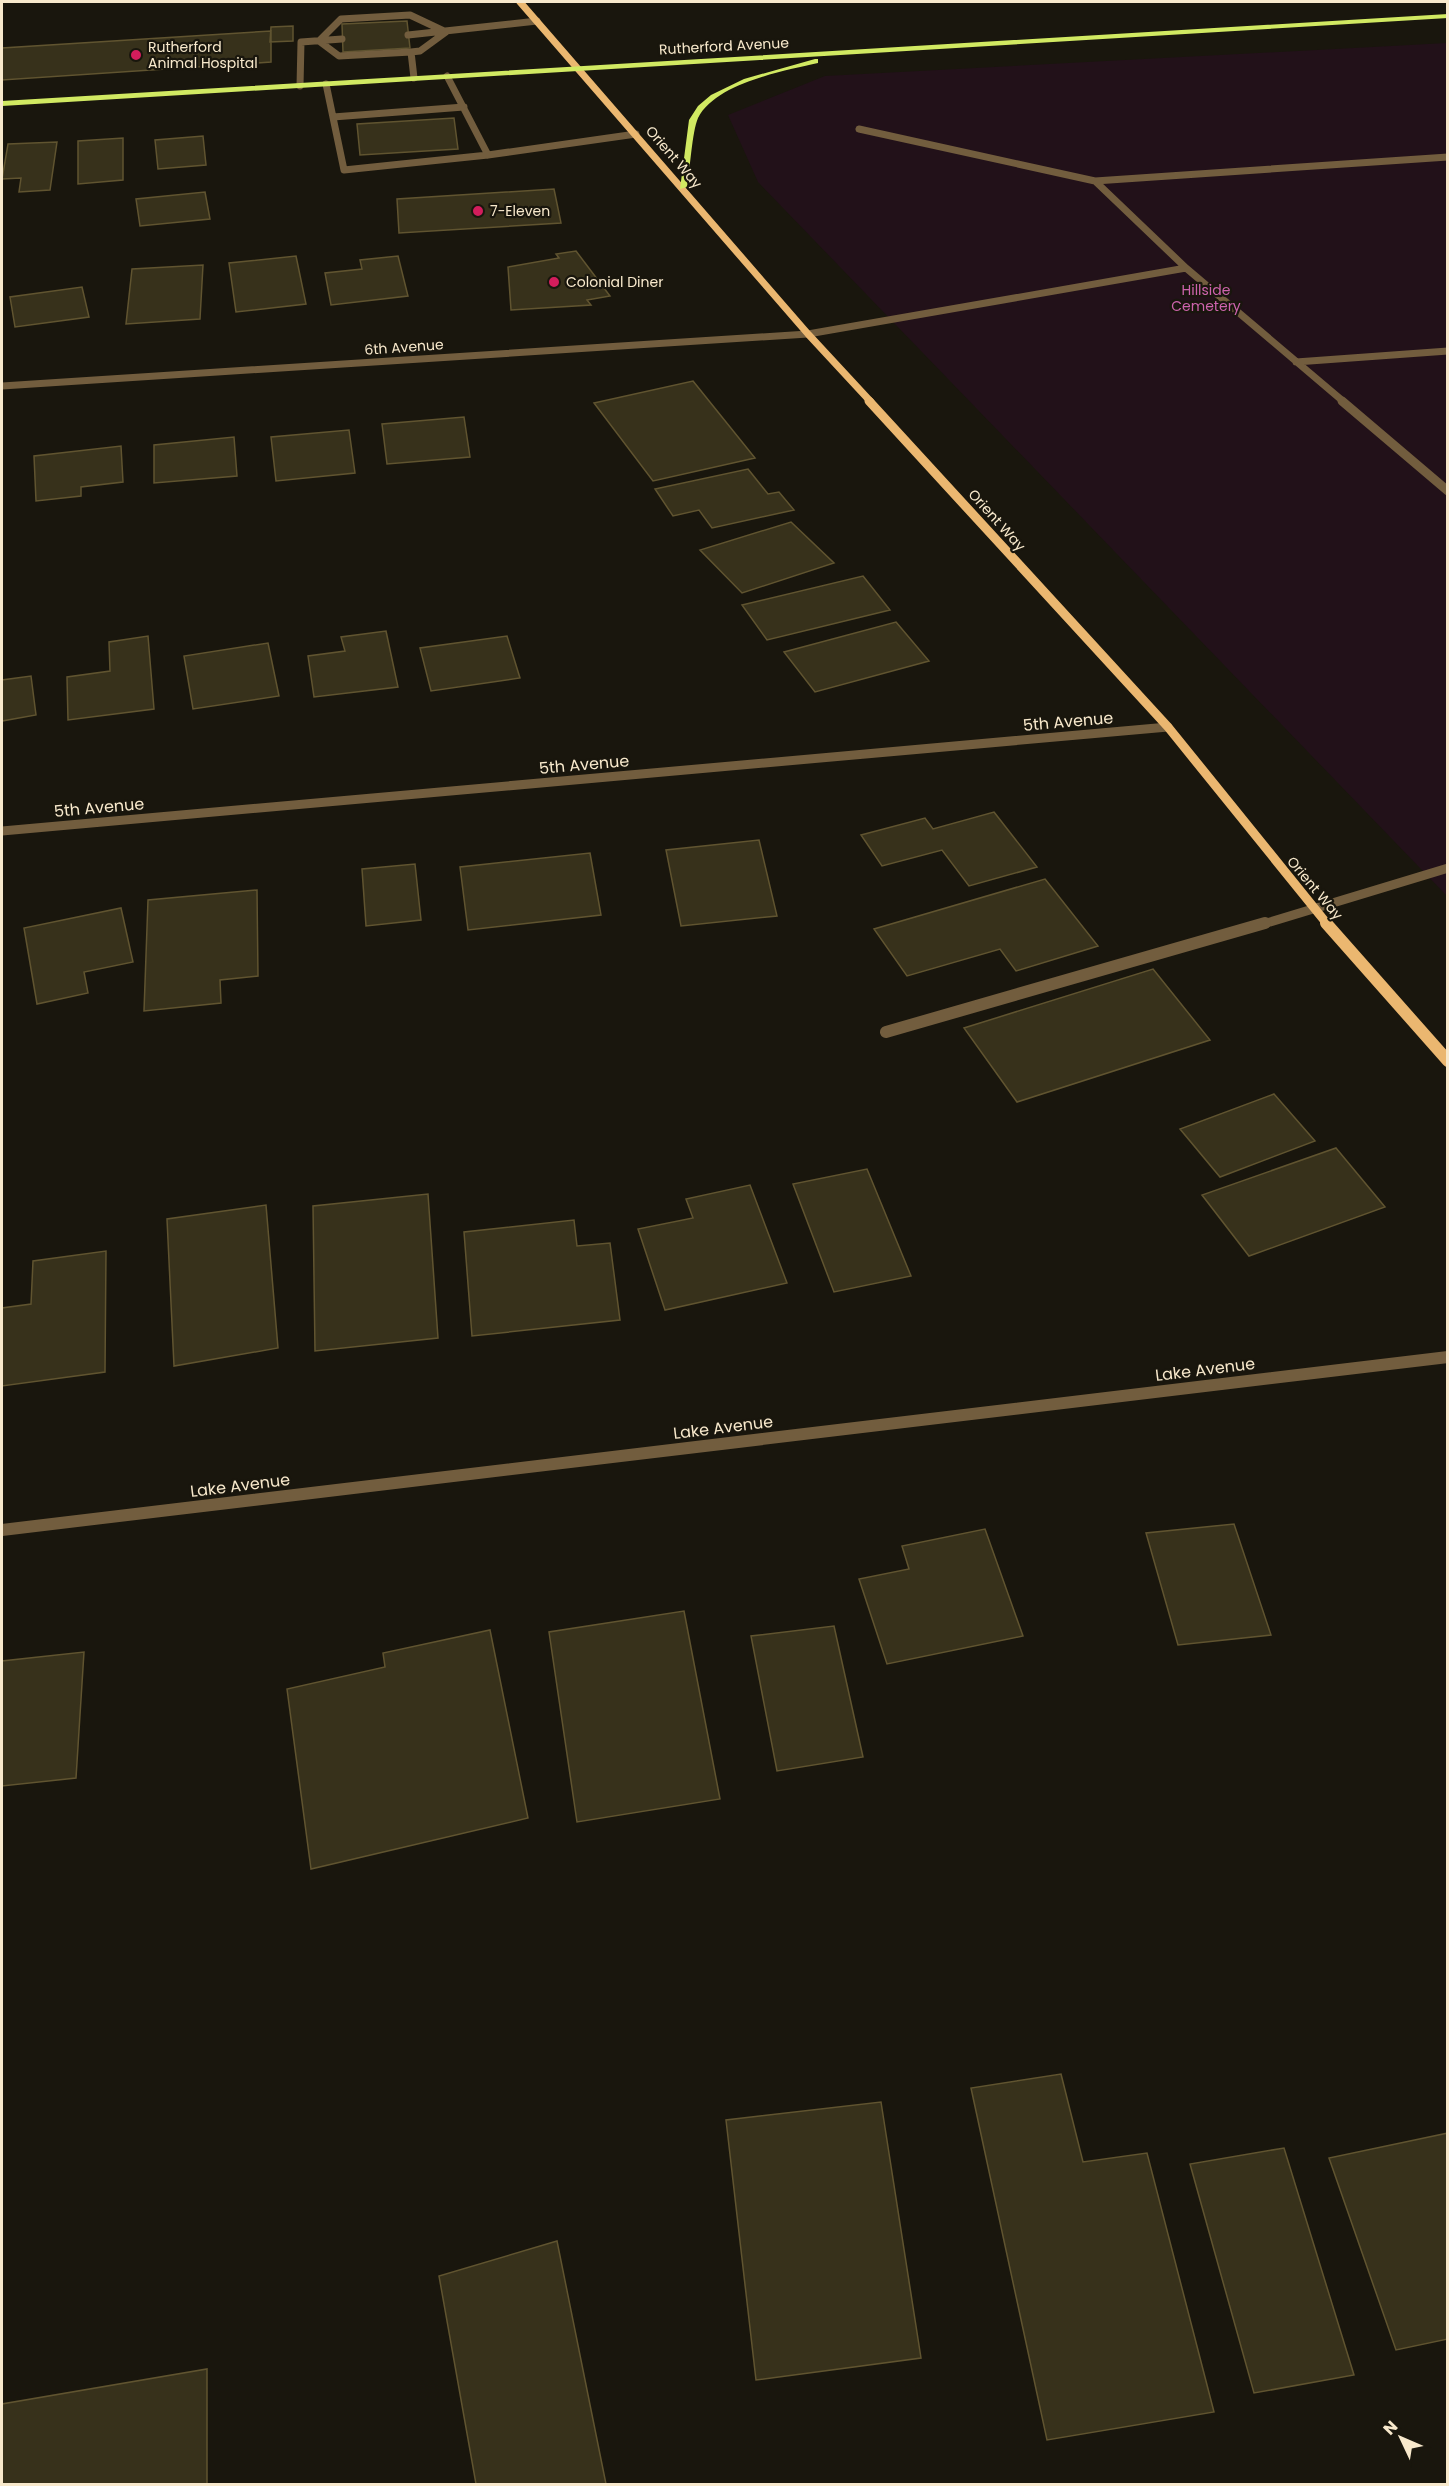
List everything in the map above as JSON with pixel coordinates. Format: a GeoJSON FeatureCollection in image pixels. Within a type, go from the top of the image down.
{"type":"FeatureCollection","features":[{"type":"Feature","properties":{"kind":"main road","name":"Rutherford Avenue"},"geometry":{"type":"LineString","coordinates":[[2,104],[1448,16]]}},
{"type":"Feature","properties":{"kind":"main road"},"geometry":{"type":"LineString","coordinates":[[683,187],[693,120],[706,101],[730,88],[773,72],[853,51]]}},
{"type":"Feature","properties":{"kind":"street","name":"Orient Way"},"geometry":{"type":"LineString","coordinates":[[520,2],[683,187],[808,334],[1168,727],[1314,909],[1448,1061]]}},
{"type":"Feature","properties":{"kind":"street"},"geometry":{"type":"LineString","coordinates":[[319,41],[341,19],[410,15],[446,32]]}},
{"type":"Feature","properties":{"kind":"street"},"geometry":{"type":"LineString","coordinates":[[408,35],[537,21]]}},
{"type":"Feature","properties":{"kind":"street"},"geometry":{"type":"LineString","coordinates":[[319,41],[339,56],[411,52],[420,51],[446,32]]}},
{"type":"Feature","properties":{"kind":"street"},"geometry":{"type":"LineString","coordinates":[[300,86],[301,42],[342,39]]}},
{"type":"Feature","properties":{"kind":"street"},"geometry":{"type":"LineString","coordinates":[[411,52],[414,78]]}},
{"type":"Feature","properties":{"kind":"street"},"geometry":{"type":"LineString","coordinates":[[447,76],[488,155]]}},
{"type":"Feature","properties":{"kind":"street"},"geometry":{"type":"LineString","coordinates":[[326,84],[344,170],[389,162],[488,155],[636,134]]}},
{"type":"Feature","properties":{"kind":"street"},"geometry":{"type":"LineString","coordinates":[[333,117],[377,117],[464,107]]}},
{"type":"Feature","properties":{"kind":"street"},"geometry":{"type":"LineString","coordinates":[[859,129],[1095,181],[1448,157]]}},
{"type":"Feature","properties":{"kind":"street"},"geometry":{"type":"LineString","coordinates":[[444,150],[448,159]]}},
{"type":"Feature","properties":{"kind":"street"},"geometry":{"type":"LineString","coordinates":[[1095,181],[1186,268],[1448,491]]}},
{"type":"Feature","properties":{"kind":"street","name":"6th Avenue"},"geometry":{"type":"LineString","coordinates":[[2,386],[808,334],[1186,268]]}},
{"type":"Feature","properties":{"kind":"street"},"geometry":{"type":"LineString","coordinates":[[1296,362],[1448,351]]}},
{"type":"Feature","properties":{"kind":"street","name":"5th Avenue"},"geometry":{"type":"LineString","coordinates":[[2,831],[1168,727]]}},
{"type":"Feature","properties":{"kind":"street"},"geometry":{"type":"LineString","coordinates":[[886,1032],[1314,909],[1448,868]]}},
{"type":"Feature","properties":{"kind":"street","name":"Lake Avenue"},"geometry":{"type":"LineString","coordinates":[[2,1530],[1448,1357]]}},
{"type":"Feature","properties":{"kind":"green space","name":"Hillside Cemetery"},"geometry":{"type":"Polygon","coordinates":[[[1447,43],[1447,896],[758,182],[728,115],[825,76],[1447,43]]]}},
{"type":"Feature","properties":{"kind":"building"},"geometry":{"type":"Polygon","coordinates":[[[407,21],[410,48],[343,52],[342,24],[407,21]]]}},
{"type":"Feature","properties":{"kind":"building"},"geometry":{"type":"Polygon","coordinates":[[[293,26],[293,41],[270,42],[271,27],[293,26]]]}},
{"type":"Feature","properties":{"kind":"building","name":"Rutherford Animal Hospital"},"geometry":{"type":"Polygon","coordinates":[[[271,31],[271,62],[2,80],[2,48],[271,31]]]}},
{"type":"Feature","properties":{"kind":"building"},"geometry":{"type":"Polygon","coordinates":[[[454,118],[458,149],[360,155],[357,124],[454,118]]]}},
{"type":"Feature","properties":{"kind":"building"},"geometry":{"type":"Polygon","coordinates":[[[203,136],[206,165],[158,169],[155,140],[203,136]]]}},
{"type":"Feature","properties":{"kind":"building"},"geometry":{"type":"Polygon","coordinates":[[[123,138],[123,180],[78,184],[78,141],[123,138]]]}},
{"type":"Feature","properties":{"kind":"building"},"geometry":{"type":"Polygon","coordinates":[[[57,142],[50,190],[19,192],[21,178],[2,179],[8,144],[57,142]]]}},
{"type":"Feature","properties":{"kind":"building","name":"7-Eleven"},"geometry":{"type":"Polygon","coordinates":[[[554,189],[561,223],[399,233],[397,199],[554,189]]]}},
{"type":"Feature","properties":{"kind":"building"},"geometry":{"type":"Polygon","coordinates":[[[205,192],[210,219],[140,226],[136,199],[205,192]]]}},
{"type":"Feature","properties":{"kind":"building","name":"Colonial Diner"},"geometry":{"type":"Polygon","coordinates":[[[576,251],[610,296],[587,300],[591,305],[511,310],[508,267],[559,258],[556,254],[576,251]]]}},
{"type":"Feature","properties":{"kind":"building"},"geometry":{"type":"Polygon","coordinates":[[[296,256],[306,304],[236,312],[229,263],[296,256]]]}},
{"type":"Feature","properties":{"kind":"building"},"geometry":{"type":"Polygon","coordinates":[[[398,256],[408,296],[331,305],[325,273],[362,269],[360,260],[398,256]]]}},
{"type":"Feature","properties":{"kind":"building"},"geometry":{"type":"Polygon","coordinates":[[[203,265],[200,319],[126,324],[132,269],[203,265]]]}},
{"type":"Feature","properties":{"kind":"building"},"geometry":{"type":"Polygon","coordinates":[[[82,287],[89,317],[15,327],[10,297],[82,287]]]}},
{"type":"Feature","properties":{"kind":"building"},"geometry":{"type":"Polygon","coordinates":[[[693,381],[755,458],[653,481],[594,403],[693,381]]]}},
{"type":"Feature","properties":{"kind":"building"},"geometry":{"type":"Polygon","coordinates":[[[464,417],[470,457],[387,464],[382,424],[464,417]]]}},
{"type":"Feature","properties":{"kind":"building"},"geometry":{"type":"Polygon","coordinates":[[[349,430],[355,473],[276,481],[271,437],[349,430]]]}},
{"type":"Feature","properties":{"kind":"building"},"geometry":{"type":"Polygon","coordinates":[[[234,437],[237,476],[154,483],[154,445],[234,437]]]}},
{"type":"Feature","properties":{"kind":"building"},"geometry":{"type":"Polygon","coordinates":[[[121,446],[123,482],[81,487],[81,496],[36,501],[34,456],[121,446]]]}},
{"type":"Feature","properties":{"kind":"building"},"geometry":{"type":"Polygon","coordinates":[[[748,469],[768,494],[779,492],[794,510],[712,528],[699,510],[673,516],[655,489],[748,469]]]}},
{"type":"Feature","properties":{"kind":"building"},"geometry":{"type":"Polygon","coordinates":[[[791,522],[834,563],[742,593],[700,550],[791,522]]]}},
{"type":"Feature","properties":{"kind":"building"},"geometry":{"type":"Polygon","coordinates":[[[863,576],[890,610],[767,640],[742,605],[863,576]]]}},
{"type":"Feature","properties":{"kind":"building"},"geometry":{"type":"Polygon","coordinates":[[[896,622],[929,661],[815,692],[784,652],[896,622]]]}},
{"type":"Feature","properties":{"kind":"building"},"geometry":{"type":"Polygon","coordinates":[[[386,631],[398,687],[314,697],[308,656],[345,651],[341,637],[386,631]]]}},
{"type":"Feature","properties":{"kind":"building"},"geometry":{"type":"Polygon","coordinates":[[[148,636],[154,709],[68,720],[67,677],[110,671],[109,642],[148,636]]]}},
{"type":"Feature","properties":{"kind":"building"},"geometry":{"type":"Polygon","coordinates":[[[507,636],[520,678],[431,691],[420,648],[507,636]]]}},
{"type":"Feature","properties":{"kind":"building"},"geometry":{"type":"Polygon","coordinates":[[[268,643],[279,696],[193,709],[184,656],[268,643]]]}},
{"type":"Feature","properties":{"kind":"building"},"geometry":{"type":"Polygon","coordinates":[[[31,676],[36,715],[2,721],[2,680],[31,676]]]}},
{"type":"Feature","properties":{"kind":"building"},"geometry":{"type":"Polygon","coordinates":[[[994,812],[1037,867],[969,886],[942,850],[882,866],[861,835],[925,818],[933,829],[994,812]]]}},
{"type":"Feature","properties":{"kind":"building"},"geometry":{"type":"Polygon","coordinates":[[[759,840],[777,916],[681,926],[666,850],[759,840]]]}},
{"type":"Feature","properties":{"kind":"building"},"geometry":{"type":"Polygon","coordinates":[[[590,853],[601,915],[468,930],[460,867],[590,853]]]}},
{"type":"Feature","properties":{"kind":"building"},"geometry":{"type":"Polygon","coordinates":[[[415,864],[421,920],[366,926],[362,869],[415,864]]]}},
{"type":"Feature","properties":{"kind":"building"},"geometry":{"type":"Polygon","coordinates":[[[1045,879],[1098,946],[1016,971],[1000,949],[907,976],[874,929],[1045,879]]]}},
{"type":"Feature","properties":{"kind":"building"},"geometry":{"type":"Polygon","coordinates":[[[257,890],[258,976],[220,980],[221,1003],[144,1011],[148,900],[257,890]]]}},
{"type":"Feature","properties":{"kind":"building"},"geometry":{"type":"Polygon","coordinates":[[[121,908],[133,962],[84,972],[88,993],[37,1004],[24,928],[121,908]]]}},
{"type":"Feature","properties":{"kind":"building"},"geometry":{"type":"Polygon","coordinates":[[[1153,969],[1210,1040],[1017,1102],[964,1028],[1153,969]]]}},
{"type":"Feature","properties":{"kind":"building"},"geometry":{"type":"Polygon","coordinates":[[[1274,1094],[1315,1141],[1220,1177],[1180,1129],[1274,1094]]]}},
{"type":"Feature","properties":{"kind":"building"},"geometry":{"type":"Polygon","coordinates":[[[1336,1148],[1385,1207],[1249,1256],[1202,1195],[1336,1148]]]}},
{"type":"Feature","properties":{"kind":"building"},"geometry":{"type":"Polygon","coordinates":[[[867,1169],[911,1276],[834,1292],[793,1184],[867,1169]]]}},
{"type":"Feature","properties":{"kind":"building"},"geometry":{"type":"Polygon","coordinates":[[[750,1185],[787,1283],[665,1310],[638,1229],[693,1218],[686,1199],[750,1185]]]}},
{"type":"Feature","properties":{"kind":"building"},"geometry":{"type":"Polygon","coordinates":[[[428,1194],[438,1338],[315,1351],[313,1206],[428,1194]]]}},
{"type":"Feature","properties":{"kind":"building"},"geometry":{"type":"Polygon","coordinates":[[[266,1205],[278,1348],[174,1366],[167,1219],[266,1205]]]}},
{"type":"Feature","properties":{"kind":"building"},"geometry":{"type":"Polygon","coordinates":[[[574,1220],[577,1246],[610,1243],[620,1320],[472,1336],[464,1232],[574,1220]]]}},
{"type":"Feature","properties":{"kind":"building"},"geometry":{"type":"Polygon","coordinates":[[[106,1251],[105,1372],[2,1386],[2,1308],[31,1304],[33,1261],[106,1251]]]}},
{"type":"Feature","properties":{"kind":"building"},"geometry":{"type":"Polygon","coordinates":[[[1234,1524],[1271,1635],[1178,1645],[1146,1533],[1234,1524]]]}},
{"type":"Feature","properties":{"kind":"building"},"geometry":{"type":"Polygon","coordinates":[[[985,1529],[1023,1636],[887,1664],[859,1579],[909,1569],[902,1546],[985,1529]]]}},
{"type":"Feature","properties":{"kind":"building"},"geometry":{"type":"Polygon","coordinates":[[[684,1611],[720,1799],[577,1822],[549,1632],[684,1611]]]}},
{"type":"Feature","properties":{"kind":"building"},"geometry":{"type":"Polygon","coordinates":[[[834,1626],[863,1757],[777,1771],[751,1636],[834,1626]]]}},
{"type":"Feature","properties":{"kind":"building"},"geometry":{"type":"Polygon","coordinates":[[[490,1630],[528,1818],[311,1869],[287,1689],[385,1667],[383,1653],[490,1630]]]}},
{"type":"Feature","properties":{"kind":"building"},"geometry":{"type":"Polygon","coordinates":[[[84,1652],[76,1778],[2,1786],[2,1661],[84,1652]]]}},
{"type":"Feature","properties":{"kind":"building"},"geometry":{"type":"Polygon","coordinates":[[[1061,2074],[1083,2162],[1147,2153],[1214,2412],[1047,2440],[971,2088],[1061,2074]]]}},
{"type":"Feature","properties":{"kind":"building"},"geometry":{"type":"Polygon","coordinates":[[[881,2102],[921,2358],[756,2380],[726,2120],[881,2102]]]}},
{"type":"Feature","properties":{"kind":"building"},"geometry":{"type":"Polygon","coordinates":[[[1448,2133],[1448,2339],[1396,2350],[1329,2158],[1448,2133]]]}},
{"type":"Feature","properties":{"kind":"building"},"geometry":{"type":"Polygon","coordinates":[[[1284,2148],[1354,2375],[1254,2393],[1190,2164],[1284,2148]]]}},
{"type":"Feature","properties":{"kind":"building"},"geometry":{"type":"Polygon","coordinates":[[[557,2241],[606,2484],[476,2484],[439,2276],[557,2241]]]}},
{"type":"Feature","properties":{"kind":"building"},"geometry":{"type":"Polygon","coordinates":[[[207,2369],[207,2484],[2,2484],[2,2404],[207,2369]]]}},
{"type":"Feature","properties":{"kind":"place","name":"Rutherford Animal Hospital"},"geometry":{"type":"Point","coordinates":[136,55]}},
{"type":"Feature","properties":{"kind":"place","name":"7-Eleven"},"geometry":{"type":"Point","coordinates":[478,211]}},
{"type":"Feature","properties":{"kind":"place","name":"Colonial Diner"},"geometry":{"type":"Point","coordinates":[554,282]}}]}
